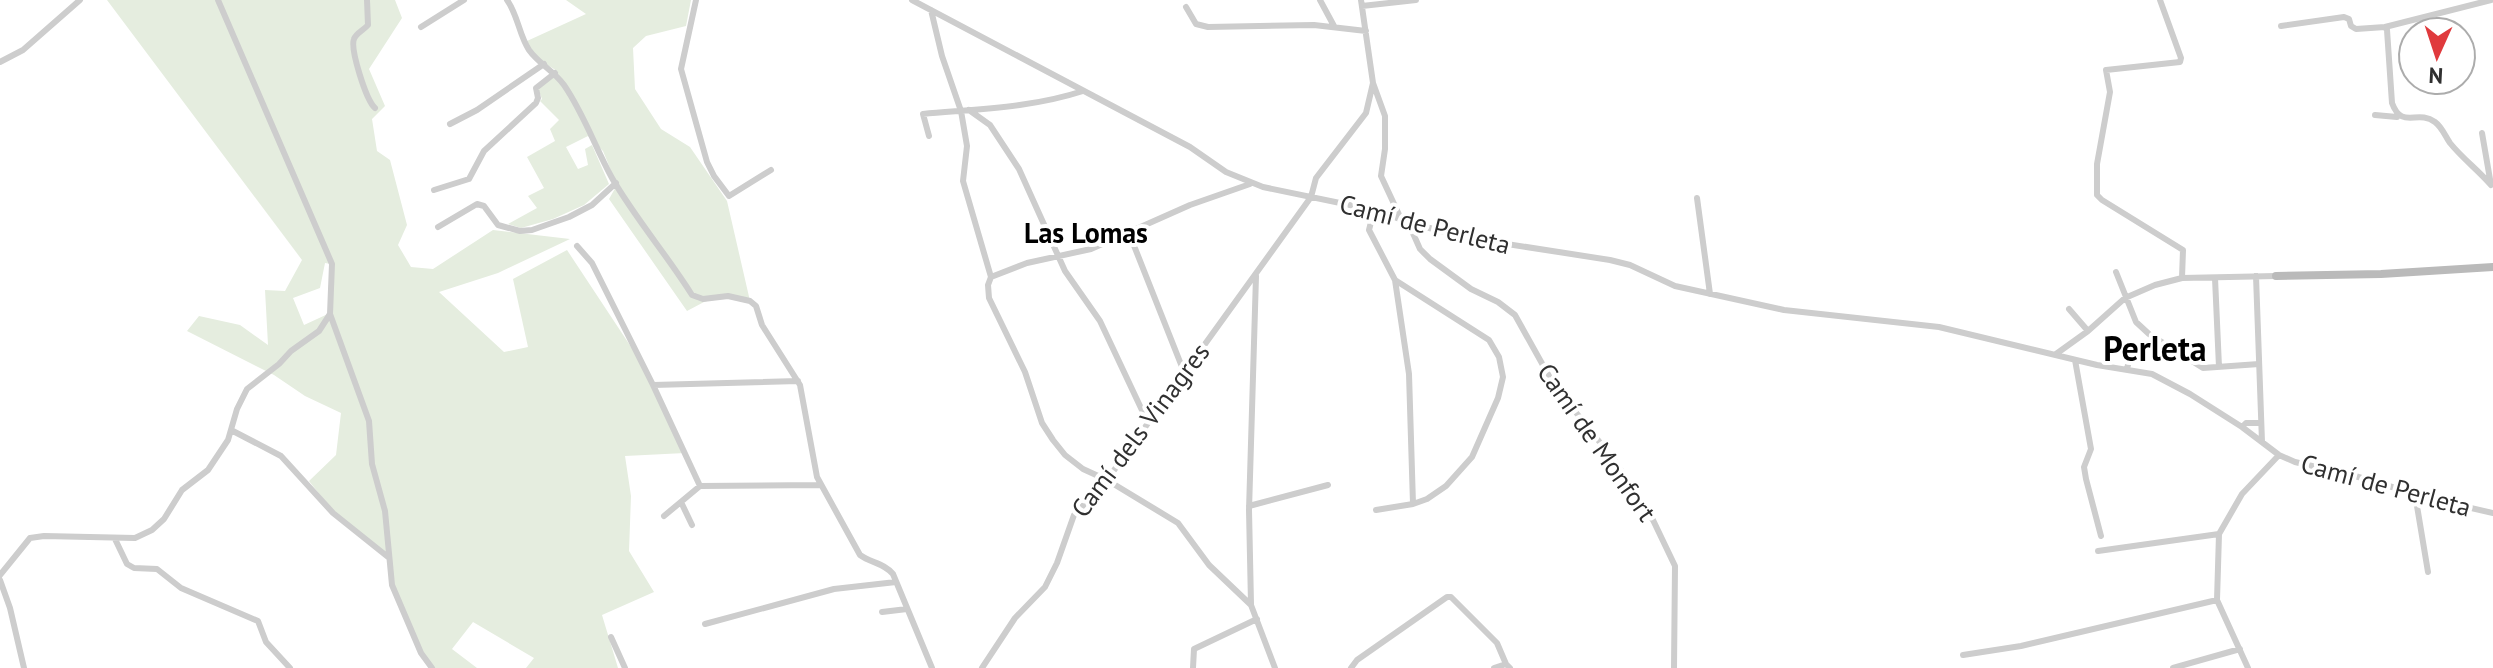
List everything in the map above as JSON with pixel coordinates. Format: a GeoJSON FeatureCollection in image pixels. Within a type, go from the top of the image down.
{"type":"FeatureCollection","features":[{"type":"Feature","properties":{"kind":"street"},"geometry":{"type":"LineString","coordinates":[[0,62],[23,50],[80,0]]}},
{"type":"Feature","properties":{"kind":"street"},"geometry":{"type":"LineString","coordinates":[[218,0],[332,264],[330,314],[369,421],[372,464],[385,511],[392,585],[421,653],[432,668]]}},
{"type":"Feature","properties":{"kind":"street"},"geometry":{"type":"LineString","coordinates":[[367,0],[368,25],[356,34],[353,41],[367,100],[375,108]]}},
{"type":"Feature","properties":{"kind":"street"},"geometry":{"type":"LineString","coordinates":[[421,27],[464,0]]}},
{"type":"Feature","properties":{"kind":"street"},"geometry":{"type":"LineString","coordinates":[[507,0],[532,55],[555,73],[579,108],[616,183],[692,295],[703,299],[728,296],[750,301],[756,306],[762,325],[802,392],[813,465],[820,485],[860,555],[883,565],[893,574],[932,668]]}},
{"type":"Feature","properties":{"kind":"street"},"geometry":{"type":"LineString","coordinates":[[696,0],[681,69],[707,162],[729,196],[771,170]]}},
{"type":"Feature","properties":{"kind":"street","name":"Camí de Perleta"},"geometry":{"type":"LineString","coordinates":[[912,0],[1190,147],[1226,172],[1251,183],[1374,210],[1462,237],[1610,260],[1630,265],[1675,286],[1799,313],[1929,325],[2075,360],[2152,374],[2171,382],[2242,427],[2279,455],[2307,466],[2493,513]]}},
{"type":"Feature","properties":{"kind":"street"},"geometry":{"type":"LineString","coordinates":[[1320,0],[1334,26]]}},
{"type":"Feature","properties":{"kind":"street"},"geometry":{"type":"LineString","coordinates":[[1362,3],[1416,0]]}},
{"type":"Feature","properties":{"kind":"street"},"geometry":{"type":"LineString","coordinates":[[2160,0],[2181,58],[2177,64],[2106,70],[2110,92],[2097,164],[2097,195],[2183,250],[2182,278]]}},
{"type":"Feature","properties":{"kind":"street"},"geometry":{"type":"LineString","coordinates":[[2281,26],[2344,17],[2356,29],[2385,27],[2491,0]]}},
{"type":"Feature","properties":{"kind":"street","name":"Camí de Monfort"},"geometry":{"type":"LineString","coordinates":[[1362,3],[1373,83],[1385,116],[1381,176],[1420,249],[1471,289],[1498,302],[1515,315],[1554,385],[1614,460],[1653,520],[1675,566],[1674,668]]}},
{"type":"Feature","properties":{"kind":"street"},"geometry":{"type":"LineString","coordinates":[[1186,7],[1200,26],[1334,26],[1366,31]]}},
{"type":"Feature","properties":{"kind":"street"},"geometry":{"type":"LineString","coordinates":[[931,10],[942,56],[965,110],[967,146],[963,181],[991,277],[988,285],[993,310],[1025,372],[1042,423],[1065,455],[1083,469],[1178,523],[1209,565],[1251,605]]}},
{"type":"Feature","properties":{"kind":"street"},"geometry":{"type":"LineString","coordinates":[[2385,27],[2392,103],[2401,118]]}},
{"type":"Feature","properties":{"kind":"street"},"geometry":{"type":"LineString","coordinates":[[450,124],[477,110],[544,64]]}},
{"type":"Feature","properties":{"kind":"street"},"geometry":{"type":"LineString","coordinates":[[434,190],[469,179],[484,151],[536,103],[537,86],[555,73]]}},
{"type":"Feature","properties":{"kind":"street","name":"Camí dels Vinagres"},"geometry":{"type":"LineString","coordinates":[[983,668],[1015,618],[1045,587],[1074,515],[1107,480],[1311,197],[1316,178],[1366,113],[1373,83]]}},
{"type":"Feature","properties":{"kind":"street"},"geometry":{"type":"LineString","coordinates":[[929,136],[923,114],[1020,106],[1083,91]]}},
{"type":"Feature","properties":{"kind":"street"},"geometry":{"type":"LineString","coordinates":[[965,110],[990,125],[1019,169],[1065,271],[1100,321],[1148,423]]}},
{"type":"Feature","properties":{"kind":"street"},"geometry":{"type":"LineString","coordinates":[[2375,115],[2427,117],[2438,124],[2457,150],[2492,186]]}},
{"type":"Feature","properties":{"kind":"street"},"geometry":{"type":"LineString","coordinates":[[2482,133],[2492,186]]}},
{"type":"Feature","properties":{"kind":"street"},"geometry":{"type":"LineString","coordinates":[[438,227],[477,204],[484,206],[498,225],[520,231],[532,230],[592,205],[616,183]]}},
{"type":"Feature","properties":{"kind":"street"},"geometry":{"type":"LineString","coordinates":[[991,277],[1027,263],[1091,249],[1190,205],[1251,183]]}},
{"type":"Feature","properties":{"kind":"street"},"geometry":{"type":"LineString","coordinates":[[1697,198],[1710,294]]}},
{"type":"Feature","properties":{"kind":"street"},"geometry":{"type":"LineString","coordinates":[[1374,210],[1369,230],[1395,280],[1409,374],[1413,504]]}},
{"type":"Feature","properties":{"kind":"street"},"geometry":{"type":"LineString","coordinates":[[1129,233],[1184,372]]}},
{"type":"Feature","properties":{"kind":"street"},"geometry":{"type":"LineString","coordinates":[[577,246],[592,263],[700,486]]}},
{"type":"Feature","properties":{"kind":"street"},"geometry":{"type":"LineString","coordinates":[[2056,354],[2125,298],[2182,278],[2381,274],[2493,267]]}},
{"type":"Feature","properties":{"kind":"street"},"geometry":{"type":"LineString","coordinates":[[2116,272],[2136,322],[2149,334],[2203,368],[2259,364]]}},
{"type":"Feature","properties":{"kind":"street"},"geometry":{"type":"LineString","coordinates":[[1256,276],[1249,506],[1251,605],[1275,668]]}},
{"type":"Feature","properties":{"kind":"street"},"geometry":{"type":"LineString","coordinates":[[2256,276],[2262,442]]}},
{"type":"Feature","properties":{"kind":"street"},"geometry":{"type":"LineString","coordinates":[[2215,278],[2219,367]]}},
{"type":"Feature","properties":{"kind":"street"},"geometry":{"type":"LineString","coordinates":[[1376,510],[1413,504],[1446,486],[1472,457],[1498,398],[1503,377],[1499,357],[1489,340],[1395,280]]}},
{"type":"Feature","properties":{"kind":"street"},"geometry":{"type":"LineString","coordinates":[[2069,309],[2088,331]]}},
{"type":"Feature","properties":{"kind":"street"},"geometry":{"type":"LineString","coordinates":[[24,668],[1,582],[30,538],[135,538],[152,530],[164,519],[182,490],[208,470],[228,440],[247,389],[319,331],[330,314]]}},
{"type":"Feature","properties":{"kind":"street"},"geometry":{"type":"LineString","coordinates":[[2127,369],[2132,348]]}},
{"type":"Feature","properties":{"kind":"street"},"geometry":{"type":"LineString","coordinates":[[2075,360],[2091,449],[2084,467],[2101,536]]}},
{"type":"Feature","properties":{"kind":"street"},"geometry":{"type":"LineString","coordinates":[[653,385],[798,381]]}},
{"type":"Feature","properties":{"kind":"street"},"geometry":{"type":"LineString","coordinates":[[2242,427],[2246,423],[2261,423]]}},
{"type":"Feature","properties":{"kind":"street"},"geometry":{"type":"LineString","coordinates":[[231,430],[281,456],[333,513],[388,557]]}},
{"type":"Feature","properties":{"kind":"street"},"geometry":{"type":"LineString","coordinates":[[2248,668],[2217,600],[2219,534],[2242,494],[2279,455]]}},
{"type":"Feature","properties":{"kind":"street"},"geometry":{"type":"LineString","coordinates":[[664,516],[700,486],[820,485]]}},
{"type":"Feature","properties":{"kind":"street"},"geometry":{"type":"LineString","coordinates":[[1249,506],[1328,485]]}},
{"type":"Feature","properties":{"kind":"street"},"geometry":{"type":"LineString","coordinates":[[2415,494],[2428,572]]}},
{"type":"Feature","properties":{"kind":"street"},"geometry":{"type":"LineString","coordinates":[[681,502],[692,525]]}},
{"type":"Feature","properties":{"kind":"street"},"geometry":{"type":"LineString","coordinates":[[2098,551],[2219,534]]}},
{"type":"Feature","properties":{"kind":"street"},"geometry":{"type":"LineString","coordinates":[[115,539],[127,564],[134,568],[157,569],[181,588],[258,621],[266,642],[290,668]]}},
{"type":"Feature","properties":{"kind":"street"},"geometry":{"type":"LineString","coordinates":[[705,624],[834,589],[896,582]]}},
{"type":"Feature","properties":{"kind":"street"},"geometry":{"type":"LineString","coordinates":[[1351,668],[1451,597],[1504,654],[1508,666],[1494,668]]}},
{"type":"Feature","properties":{"kind":"street"},"geometry":{"type":"LineString","coordinates":[[1963,655],[2021,646],[2217,600]]}},
{"type":"Feature","properties":{"kind":"street"},"geometry":{"type":"LineString","coordinates":[[882,612],[907,609]]}},
{"type":"Feature","properties":{"kind":"street"},"geometry":{"type":"LineString","coordinates":[[1193,668],[1194,649],[1257,619]]}},
{"type":"Feature","properties":{"kind":"street"},"geometry":{"type":"LineString","coordinates":[[611,637],[625,668]]}},
{"type":"Feature","properties":{"kind":"street"},"geometry":{"type":"LineString","coordinates":[[2173,668],[2240,649]]}},
{"type":"Feature","properties":{"kind":"shaded area"},"geometry":{"type":"Polygon","coordinates":[[[107,0],[395,0],[402,18],[369,69],[385,106],[372,119],[377,151],[390,160],[407,225],[398,245],[411,267],[433,269],[493,230],[570,239],[498,273],[439,292],[504,352],[528,347],[513,279],[567,250],[641,362],[685,453],[625,456],[631,496],[629,551],[654,592],[602,615],[618,668],[526,668],[534,658],[473,622],[452,649],[477,668],[432,668],[403,614],[387,554],[340,520],[309,481],[336,455],[341,413],[187,331],[199,316],[240,325],[268,345],[265,290],[285,291],[302,260],[107,0]],[[325,263],[320,288],[293,298],[304,325],[330,313],[331,264],[325,263]]]}},
{"type":"Feature","properties":{"kind":"shaded area"},"geometry":{"type":"Polygon","coordinates":[[[566,0],[691,0],[686,26],[646,36],[633,48],[635,89],[661,129],[690,147],[727,201],[750,301],[730,294],[687,311],[609,199],[617,185],[603,151],[588,136],[566,147],[578,169],[588,165],[585,149],[592,145],[609,184],[584,205],[553,219],[521,228],[508,224],[537,208],[528,196],[544,188],[527,157],[555,141],[550,129],[559,120],[540,101],[537,86],[557,71],[532,55],[527,41],[586,14],[566,0]]]}},
{"type":"Feature","properties":{"kind":"district","name":"Las Lomas"},"geometry":{"type":"Point","coordinates":[1086,232]}},
{"type":"Feature","properties":{"kind":"district","name":"Perleta"},"geometry":{"type":"Point","coordinates":[2155,348]}}]}
